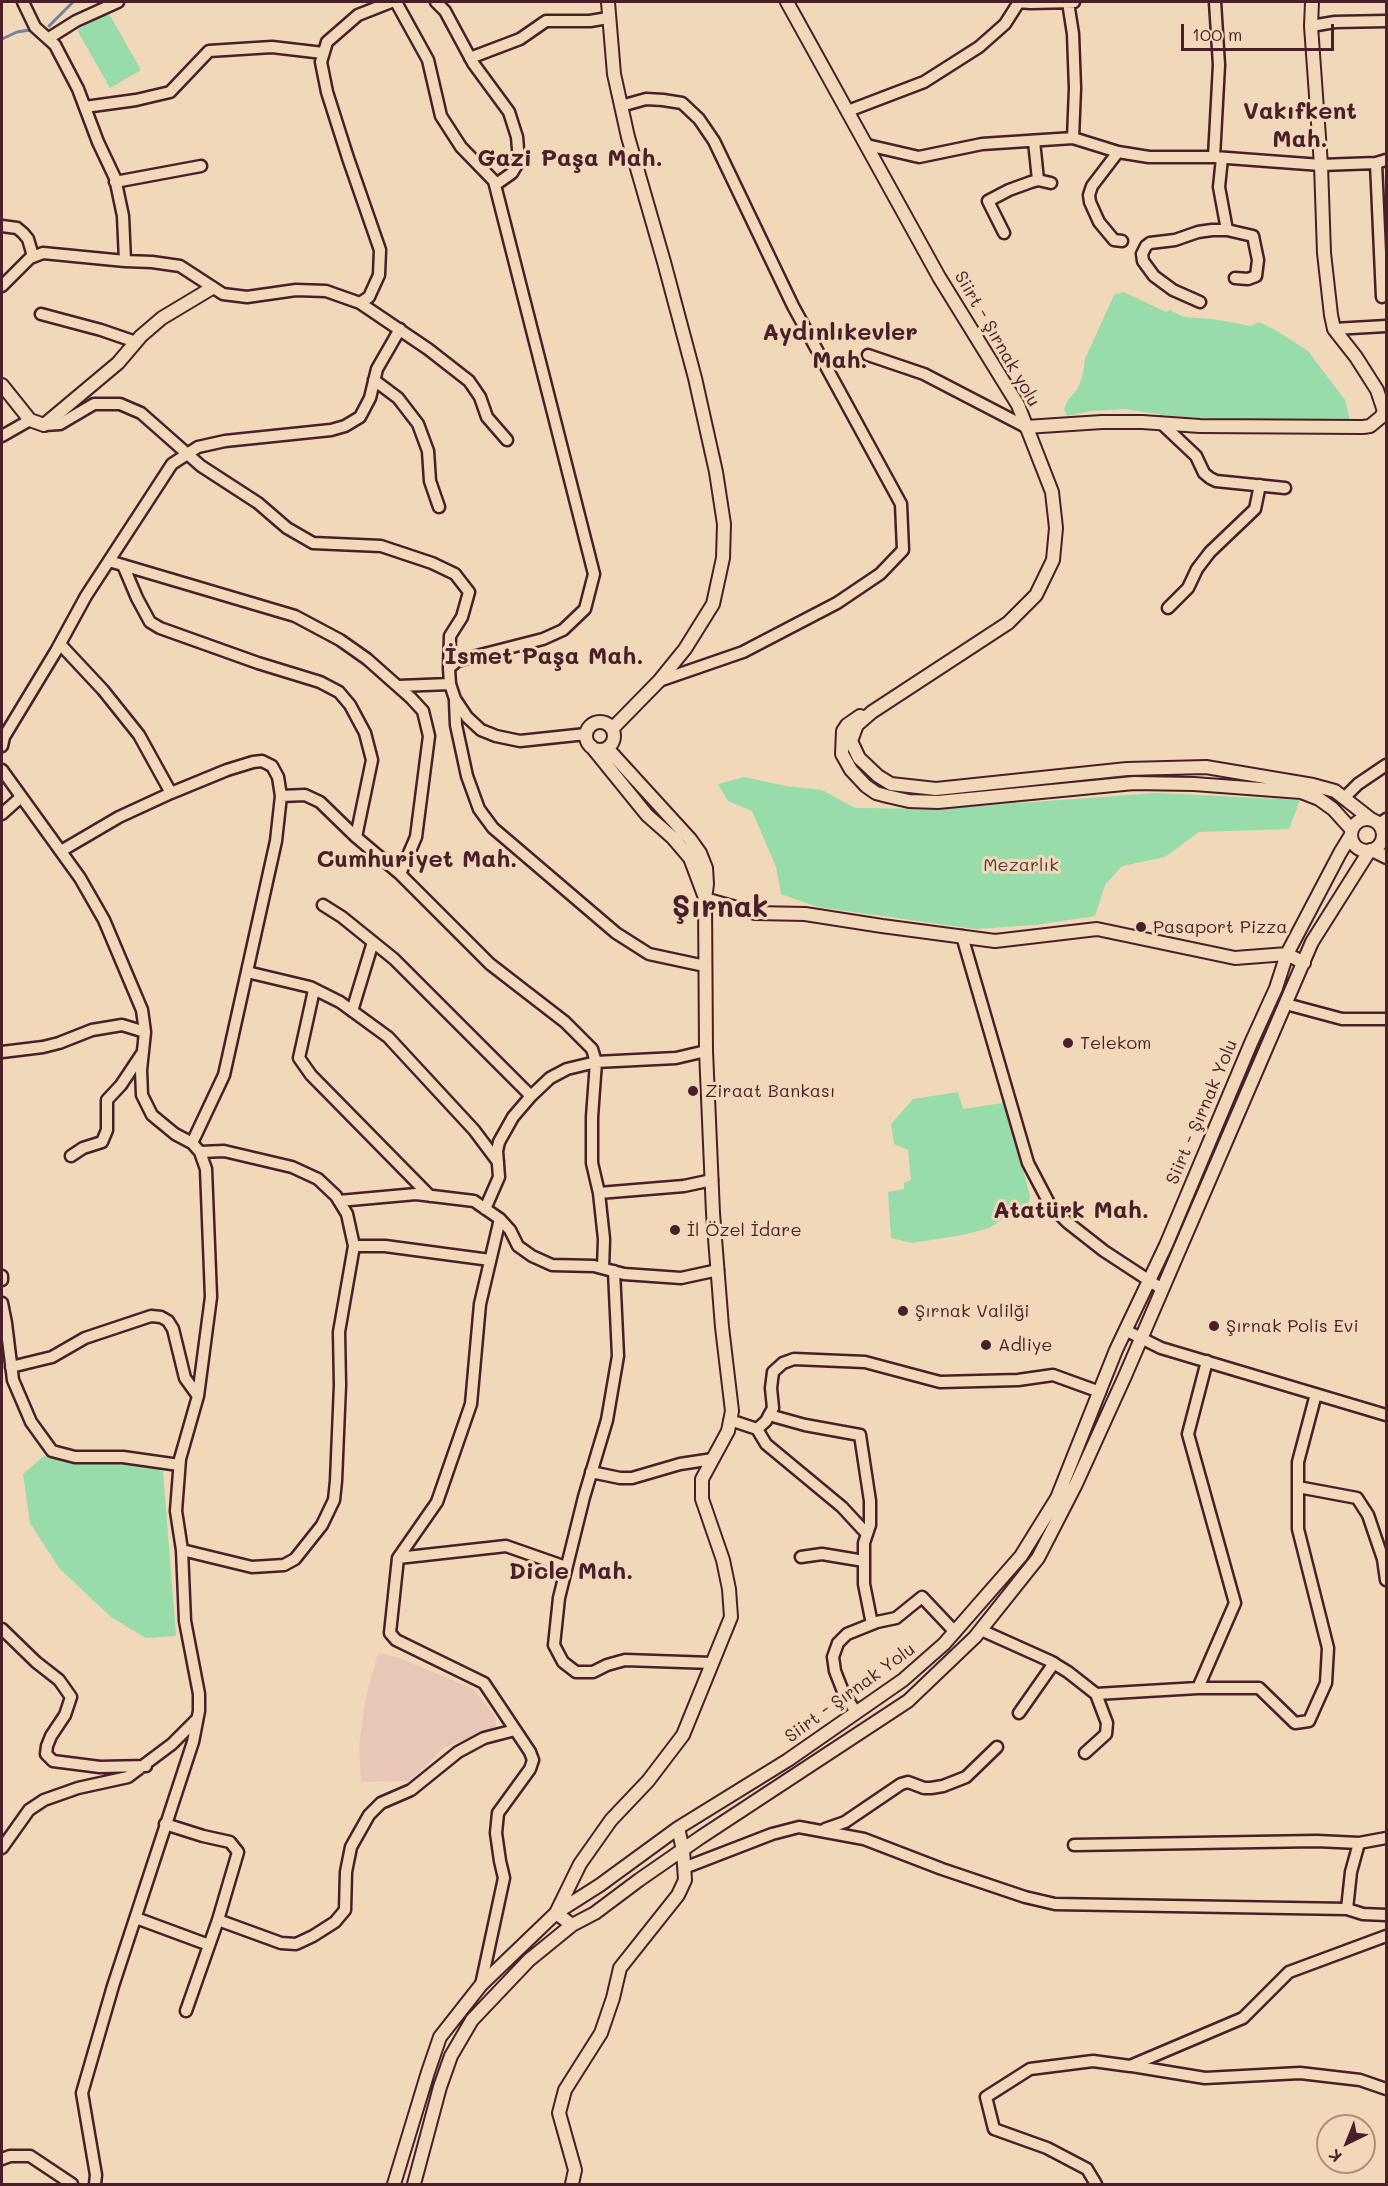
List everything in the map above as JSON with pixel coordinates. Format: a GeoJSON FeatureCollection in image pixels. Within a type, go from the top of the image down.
{"type":"FeatureCollection","features":[{"type":"Feature","properties":{"kind":"street"},"geometry":{"type":"LineString","coordinates":[[23,2],[34,27],[39,33],[49,38],[78,88],[116,182],[123,216],[125,261]]}},
{"type":"Feature","properties":{"kind":"street"},"geometry":{"type":"LineString","coordinates":[[49,38],[76,21],[118,2]]}},
{"type":"Feature","properties":{"kind":"street"},"geometry":{"type":"LineString","coordinates":[[360,303],[369,297],[379,275],[380,250],[327,92],[321,62],[327,42],[358,15],[391,2]]}},
{"type":"Feature","properties":{"kind":"street"},"geometry":{"type":"LineString","coordinates":[[396,2],[428,60],[441,116],[461,147],[495,185],[594,574],[585,609],[563,630],[543,639],[457,661],[449,668]]}},
{"type":"Feature","properties":{"kind":"street"},"geometry":{"type":"LineString","coordinates":[[436,2],[445,11],[470,58],[509,112],[517,137],[519,161],[512,173],[495,185]]}},
{"type":"Feature","properties":{"kind":"street"},"geometry":{"type":"LineString","coordinates":[[608,2],[614,74],[621,106],[695,378],[716,472],[724,524],[723,558],[713,604],[685,649],[659,681],[612,729]]}},
{"type":"Feature","properties":{"kind":"street","name":"Siirt - Şırnak yolu"},"geometry":{"type":"LineString","coordinates":[[787,2],[939,277],[1018,405],[1052,492],[1056,528],[1053,560],[1036,594],[1008,623],[872,712]]}},
{"type":"Feature","properties":{"kind":"street"},"geometry":{"type":"LineString","coordinates":[[848,111],[924,82],[979,47],[1005,24],[1019,2],[1074,2]]}},
{"type":"Feature","properties":{"kind":"street"},"geometry":{"type":"LineString","coordinates":[[1068,2],[1073,34],[1075,77],[1073,138]]}},
{"type":"Feature","properties":{"kind":"street"},"geometry":{"type":"LineString","coordinates":[[1215,2],[1219,66],[1219,187],[1227,230]]}},
{"type":"Feature","properties":{"kind":"street"},"geometry":{"type":"LineString","coordinates":[[868,356],[924,374],[1026,427],[1102,422],[1200,426],[1363,427],[1370,426],[1382,417],[1384,411],[1377,390],[1356,357],[1334,329],[1329,302],[1324,253],[1321,165],[1311,26],[1312,2]]}},
{"type":"Feature","properties":{"kind":"street"},"geometry":{"type":"LineString","coordinates":[[470,58],[520,39],[546,21],[590,21],[608,18]]}},
{"type":"Feature","properties":{"kind":"street"},"geometry":{"type":"LineString","coordinates":[[1311,26],[1335,22],[1386,21]]}},
{"type":"Feature","properties":{"kind":"street"},"geometry":{"type":"LineString","coordinates":[[85,107],[136,100],[170,92],[208,51],[272,47],[323,53]]}},
{"type":"Feature","properties":{"kind":"street"},"geometry":{"type":"LineString","coordinates":[[621,106],[645,99],[682,103],[699,119],[714,141],[793,306],[901,504],[903,550],[880,574],[837,603],[743,652],[659,681]]}},
{"type":"Feature","properties":{"kind":"street"},"geometry":{"type":"LineString","coordinates":[[867,146],[919,157],[982,144],[1073,138],[1118,153],[1149,157],[1218,158],[1321,165],[1381,161],[1382,297]]}},
{"type":"Feature","properties":{"kind":"street"},"geometry":{"type":"LineString","coordinates":[[1034,141],[1038,180]]}},
{"type":"Feature","properties":{"kind":"street"},"geometry":{"type":"LineString","coordinates":[[1118,153],[1092,186],[1089,195],[1099,222],[1114,240],[1122,241]]}},
{"type":"Feature","properties":{"kind":"street"},"geometry":{"type":"LineString","coordinates":[[116,182],[201,166]]}},
{"type":"Feature","properties":{"kind":"street"},"geometry":{"type":"LineString","coordinates":[[1004,233],[988,201],[1009,189],[1038,180],[1051,183]]}},
{"type":"Feature","properties":{"kind":"street"},"geometry":{"type":"LineString","coordinates":[[2,226],[17,228],[23,233],[28,238],[33,256]]}},
{"type":"Feature","properties":{"kind":"street"},"geometry":{"type":"LineString","coordinates":[[1200,302],[1163,284],[1154,276],[1143,261],[1142,254],[1150,243],[1175,240],[1198,232],[1227,230],[1253,236],[1256,244],[1256,276],[1248,279],[1235,278]]}},
{"type":"Feature","properties":{"kind":"street"},"geometry":{"type":"LineString","coordinates":[[2,286],[33,256],[44,252],[180,266],[223,294],[247,297],[296,290],[326,291],[360,303],[400,329],[469,381],[480,398],[487,417],[507,440]]}},
{"type":"Feature","properties":{"kind":"street"},"geometry":{"type":"LineString","coordinates":[[44,425],[118,363],[136,342],[162,318],[212,288]]}},
{"type":"Feature","properties":{"kind":"street"},"geometry":{"type":"LineString","coordinates":[[41,314],[136,342]]}},
{"type":"Feature","properties":{"kind":"street"},"geometry":{"type":"LineString","coordinates":[[1334,329],[1386,326]]}},
{"type":"Feature","properties":{"kind":"street"},"geometry":{"type":"LineString","coordinates":[[2,746],[4,736],[60,644],[86,596],[172,464],[198,447],[225,441],[331,430],[345,426],[360,417],[370,398],[376,369],[400,329]]}},
{"type":"Feature","properties":{"kind":"street"},"geometry":{"type":"LineString","coordinates":[[374,380],[398,398],[418,423],[428,451],[430,481],[439,507]]}},
{"type":"Feature","properties":{"kind":"street"},"geometry":{"type":"LineString","coordinates":[[2,385],[30,420],[44,425],[60,424],[94,404],[120,404],[141,413],[201,466],[258,503],[287,528],[313,543],[381,546],[432,563],[455,574],[469,592],[462,617],[450,636],[450,684],[455,699],[467,717],[481,730],[496,736],[520,741],[589,740],[599,750],[607,748],[614,737],[612,729],[605,724],[597,723],[590,727],[589,740],[647,815],[673,838],[690,858],[705,899]]}},
{"type":"Feature","properties":{"kind":"street"},"geometry":{"type":"LineString","coordinates":[[2,436],[30,420]]}},
{"type":"Feature","properties":{"kind":"street"},"geometry":{"type":"LineString","coordinates":[[1161,423],[1196,456],[1204,473],[1210,478],[1216,481],[1285,488]]}},
{"type":"Feature","properties":{"kind":"street"},"geometry":{"type":"LineString","coordinates":[[1168,608],[1188,588],[1197,569],[1210,552],[1255,509],[1260,485]]}},
{"type":"Feature","properties":{"kind":"street"},"geometry":{"type":"LineString","coordinates":[[109,561],[295,616],[340,640],[399,686],[423,711],[429,736],[416,837],[400,874]]}},
{"type":"Feature","properties":{"kind":"street"},"geometry":{"type":"LineString","coordinates":[[123,565],[150,622],[160,628],[258,663],[320,682],[339,692],[350,705],[365,733],[372,760],[356,837]]}},
{"type":"Feature","properties":{"kind":"street"},"geometry":{"type":"LineString","coordinates":[[60,644],[103,690],[139,735],[171,793]]}},
{"type":"Feature","properties":{"kind":"street"},"geometry":{"type":"LineString","coordinates":[[399,686],[450,684]]}},
{"type":"Feature","properties":{"kind":"street"},"geometry":{"type":"LineString","coordinates":[[455,699],[456,725],[467,776],[479,809],[493,828],[616,933],[649,954],[705,966]]}},
{"type":"Feature","properties":{"kind":"street"},"geometry":{"type":"LineString","coordinates":[[872,712],[856,725],[851,741],[859,758],[891,784],[936,789],[1127,769],[1206,767],[1312,785],[1335,792],[1381,827]]}},
{"type":"Feature","properties":{"kind":"street"},"geometry":{"type":"LineString","coordinates":[[872,712],[857,717],[847,724],[843,731],[842,754],[851,770],[876,793],[909,801],[938,802],[1134,783],[1194,784],[1301,792],[1319,799],[1333,809],[1352,832],[1354,844],[1358,848],[1371,850],[1386,857]]}},
{"type":"Feature","properties":{"kind":"street"},"geometry":{"type":"LineString","coordinates":[[572,1925],[556,1913],[580,1864],[605,1829],[648,1781],[683,1735],[731,1617],[729,1589],[723,1560],[702,1499],[702,1479],[728,1431],[732,1411],[712,1180],[706,1051],[705,899],[707,876],[700,853],[607,748]]}},
{"type":"Feature","properties":{"kind":"street"},"geometry":{"type":"LineString","coordinates":[[61,851],[95,829],[171,793],[227,770],[262,761],[272,766],[278,777],[281,796],[276,841],[224,1075],[192,1143]]}},
{"type":"Feature","properties":{"kind":"street"},"geometry":{"type":"LineString","coordinates":[[1344,798],[1358,784],[1386,765]]}},
{"type":"Feature","properties":{"kind":"street"},"geometry":{"type":"LineString","coordinates":[[2,770],[7,782],[21,797],[80,878],[104,920],[142,1010],[145,1032],[142,1095],[153,1115],[175,1134],[192,1143],[200,1152],[206,1169],[211,1297],[198,1396],[179,1465],[176,1511],[182,1550],[185,1621],[199,1694],[197,1719],[194,1742],[165,1824],[82,2093],[96,2175],[94,2184]]}},
{"type":"Feature","properties":{"kind":"street"},"geometry":{"type":"LineString","coordinates":[[281,796],[305,795],[320,802],[356,837],[400,874],[490,964],[565,1022],[592,1049],[596,1062],[592,1117],[592,1163],[599,1192],[618,1356],[607,1420],[591,1472],[559,1598],[554,1645],[563,1662],[576,1672],[593,1672],[625,1660],[712,1664]]}},
{"type":"Feature","properties":{"kind":"street"},"geometry":{"type":"LineString","coordinates":[[2,814],[21,797]]}},
{"type":"Feature","properties":{"kind":"street"},"geometry":{"type":"LineString","coordinates":[[1352,832],[1358,822],[1367,819],[1381,827]]}},
{"type":"Feature","properties":{"kind":"street"},"geometry":{"type":"LineString","coordinates":[[1371,850],[1380,844],[1381,827]]}},
{"type":"Feature","properties":{"kind":"street","name":"Siirt - Şırnak Yolu"},"geometry":{"type":"LineString","coordinates":[[394,2184],[440,2037],[481,1985],[556,1913],[600,1886],[678,1828],[788,1760],[903,1680],[944,1644],[1021,1556],[1057,1498],[1125,1330],[1276,988],[1287,954],[1352,832]]}},
{"type":"Feature","properties":{"kind":"street","name":"Siirt - Şırnak Yolu"},"geometry":{"type":"LineString","coordinates":[[414,2184],[451,2056],[472,2020],[529,1960],[572,1925],[595,1913],[683,1850],[908,1701],[981,1630],[1038,1558],[1076,1484],[1312,942],[1371,850]]}},
{"type":"Feature","properties":{"kind":"street"},"geometry":{"type":"LineString","coordinates":[[705,899],[755,913],[805,914],[995,940],[1096,929],[1235,958],[1287,954],[1304,963]]}},
{"type":"Feature","properties":{"kind":"street"},"geometry":{"type":"LineString","coordinates":[[323,905],[342,917],[394,959],[531,1096]]}},
{"type":"Feature","properties":{"kind":"street"},"geometry":{"type":"LineString","coordinates":[[962,936],[1028,1162],[1050,1205],[1067,1222],[1104,1251],[1162,1289]]}},
{"type":"Feature","properties":{"kind":"street"},"geometry":{"type":"LineString","coordinates":[[352,1011],[373,942]]}},
{"type":"Feature","properties":{"kind":"street"},"geometry":{"type":"LineString","coordinates":[[247,972],[314,990],[340,1002],[388,1037],[474,1130],[499,1162]]}},
{"type":"Feature","properties":{"kind":"street"},"geometry":{"type":"LineString","coordinates":[[314,990],[299,1058],[311,1076],[430,1196]]}},
{"type":"Feature","properties":{"kind":"street"},"geometry":{"type":"LineString","coordinates":[[1286,1004],[1342,1018],[1386,1019]]}},
{"type":"Feature","properties":{"kind":"street"},"geometry":{"type":"LineString","coordinates":[[2,1052],[43,1047],[92,1030],[122,1025],[145,1032]]}},
{"type":"Feature","properties":{"kind":"street"},"geometry":{"type":"LineString","coordinates":[[485,1209],[499,1177],[497,1151],[499,1142],[513,1117],[550,1078],[567,1069],[596,1062],[676,1058],[706,1051]]}},
{"type":"Feature","properties":{"kind":"street"},"geometry":{"type":"LineString","coordinates":[[71,1156],[83,1148],[102,1142],[107,1130],[107,1100],[121,1086],[143,1052]]}},
{"type":"Feature","properties":{"kind":"street"},"geometry":{"type":"LineString","coordinates":[[182,1550],[252,1567],[284,1565],[295,1559],[322,1525],[334,1500],[340,1385],[339,1332],[354,1246],[347,1214],[339,1201],[318,1179],[292,1167],[224,1151],[200,1152]]}},
{"type":"Feature","properties":{"kind":"street"},"geometry":{"type":"LineString","coordinates":[[599,1192],[684,1186],[712,1180]]}},
{"type":"Feature","properties":{"kind":"street"},"geometry":{"type":"LineString","coordinates":[[339,1201],[416,1194],[474,1201],[500,1219],[510,1230],[518,1246],[532,1256],[552,1265],[681,1278],[718,1270]]}},
{"type":"Feature","properties":{"kind":"street"},"geometry":{"type":"LineString","coordinates":[[481,1985],[504,1878],[496,1833],[498,1813],[530,1769],[533,1760],[484,1683],[396,1640],[390,1633],[398,1558],[436,1502],[471,1404],[480,1304],[500,1219]]}},
{"type":"Feature","properties":{"kind":"street"},"geometry":{"type":"LineString","coordinates":[[354,1246],[385,1246],[490,1260]]}},
{"type":"Feature","properties":{"kind":"street"},"geometry":{"type":"LineString","coordinates":[[2,1303],[13,1380],[31,1422],[52,1451],[75,1457],[123,1457],[179,1465]]}},
{"type":"Feature","properties":{"kind":"street"},"geometry":{"type":"LineString","coordinates":[[11,1367],[52,1357],[85,1338],[151,1316],[161,1317],[168,1321],[173,1329],[184,1378],[198,1396]]}},
{"type":"Feature","properties":{"kind":"street"},"geometry":{"type":"LineString","coordinates":[[1125,1330],[1161,1347],[1386,1415]]}},
{"type":"Feature","properties":{"kind":"street"},"geometry":{"type":"LineString","coordinates":[[757,1429],[773,1408],[771,1388],[773,1372],[783,1363],[794,1359],[865,1362],[940,1382],[1018,1380],[1053,1375],[1100,1392]]}},
{"type":"Feature","properties":{"kind":"street"},"geometry":{"type":"LineString","coordinates":[[1198,1688],[1235,1603],[1188,1434],[1207,1361]]}},
{"type":"Feature","properties":{"kind":"street"},"geometry":{"type":"LineString","coordinates":[[1096,1694],[1198,1688],[1259,1688],[1295,1723],[1309,1721],[1326,1683],[1328,1648],[1298,1529],[1298,1462],[1316,1394]]}},
{"type":"Feature","properties":{"kind":"street"},"geometry":{"type":"LineString","coordinates":[[769,1415],[805,1425],[860,1435],[870,1501],[870,1525],[864,1543],[864,1584],[872,1624]]}},
{"type":"Feature","properties":{"kind":"street"},"geometry":{"type":"LineString","coordinates":[[730,1420],[757,1429],[766,1444],[842,1507],[867,1534]]}},
{"type":"Feature","properties":{"kind":"street"},"geometry":{"type":"LineString","coordinates":[[591,1472],[632,1478],[680,1464],[713,1459]]}},
{"type":"Feature","properties":{"kind":"street"},"geometry":{"type":"LineString","coordinates":[[1298,1487],[1357,1498],[1368,1515],[1383,1559],[1386,1580]]}},
{"type":"Feature","properties":{"kind":"street"},"geometry":{"type":"LineString","coordinates":[[398,1558],[506,1546],[566,1567]]}},
{"type":"Feature","properties":{"kind":"street"},"geometry":{"type":"LineString","coordinates":[[801,1557],[822,1554],[864,1562]]}},
{"type":"Feature","properties":{"kind":"street"},"geometry":{"type":"LineString","coordinates":[[856,1712],[844,1694],[835,1671],[833,1657],[838,1643],[848,1634],[872,1624],[896,1618],[922,1597],[955,1632]]}},
{"type":"Feature","properties":{"kind":"street"},"geometry":{"type":"LineString","coordinates":[[2,1629],[36,1662],[59,1680],[72,1697],[65,1715],[47,1746],[46,1754],[53,1761],[100,1767],[146,1766]]}},
{"type":"Feature","properties":{"kind":"street"},"geometry":{"type":"LineString","coordinates":[[981,1630],[1054,1663],[1068,1671],[1096,1694],[1107,1723],[1106,1734],[1085,1753]]}},
{"type":"Feature","properties":{"kind":"street"},"geometry":{"type":"LineString","coordinates":[[1019,1713],[1054,1663]]}},
{"type":"Feature","properties":{"kind":"street"},"geometry":{"type":"LineString","coordinates":[[2,1848],[29,1810],[44,1800],[78,1788],[128,1778],[172,1744],[197,1719]]}},
{"type":"Feature","properties":{"kind":"street"},"geometry":{"type":"LineString","coordinates":[[218,1920],[281,1943],[296,1944],[335,1922],[345,1910],[346,1872],[351,1847],[364,1823],[381,1803],[411,1790],[458,1752],[484,1738],[515,1730]]}},
{"type":"Feature","properties":{"kind":"street"},"geometry":{"type":"LineString","coordinates":[[822,1830],[846,1822],[901,1784],[908,1782],[931,1788],[966,1777],[997,1747]]}},
{"type":"Feature","properties":{"kind":"street"},"geometry":{"type":"LineString","coordinates":[[165,1824],[230,1842],[238,1852],[218,1920],[186,2011]]}},
{"type":"Feature","properties":{"kind":"street"},"geometry":{"type":"LineString","coordinates":[[684,1868],[772,1834],[799,1827],[864,1839],[942,1869],[1025,1897],[1055,1904],[1347,1909],[1363,1914],[1386,1915]]}},
{"type":"Feature","properties":{"kind":"street"},"geometry":{"type":"LineString","coordinates":[[572,2184],[575,2170],[559,2113],[565,2090],[601,2033],[620,1968],[678,1895],[685,1880],[683,1850],[678,1828]]}},
{"type":"Feature","properties":{"kind":"street"},"geometry":{"type":"LineString","coordinates":[[1074,1845],[1317,1841],[1359,1843],[1386,1838]]}},
{"type":"Feature","properties":{"kind":"street"},"geometry":{"type":"LineString","coordinates":[[1347,1909],[1351,1872],[1359,1843]]}},
{"type":"Feature","properties":{"kind":"street"},"geometry":{"type":"LineString","coordinates":[[136,1918],[209,1945]]}},
{"type":"Feature","properties":{"kind":"street"},"geometry":{"type":"LineString","coordinates":[[1130,2066],[1243,2018],[1289,1972],[1386,1936]]}},
{"type":"Feature","properties":{"kind":"street"},"geometry":{"type":"LineString","coordinates":[[1096,2184],[1087,2169],[1047,2148],[994,2128],[986,2097],[1030,2069],[1093,2061],[1205,2078],[1300,2073],[1360,2080],[1386,2089]]}},
{"type":"Feature","properties":{"kind":"street"},"geometry":{"type":"LineString","coordinates":[[2,2158],[30,2156],[72,2184]]}},
{"type":"Feature","properties":{"kind":"shaded area"},"geometry":{"type":"Polygon","coordinates":[[[378,1653],[397,1657],[473,1689],[495,1716],[496,1727],[443,1748],[411,1781],[361,1782],[359,1744],[366,1697],[378,1653]]]}},
{"type":"Feature","properties":{"kind":"green space"},"geometry":{"type":"Polygon","coordinates":[[[108,12],[141,70],[110,88],[77,30],[108,12]]]}},
{"type":"Feature","properties":{"kind":"green space"},"geometry":{"type":"Polygon","coordinates":[[[1124,292],[1166,312],[1170,310],[1184,317],[1213,319],[1251,326],[1259,322],[1277,331],[1308,351],[1345,400],[1350,420],[1262,422],[1171,416],[1125,409],[1090,411],[1067,416],[1064,409],[1078,388],[1085,359],[1114,295],[1124,292]]]}},
{"type":"Feature","properties":{"kind":"green space","name":"Mezarlık"},"geometry":{"type":"Polygon","coordinates":[[[744,777],[786,786],[822,790],[855,808],[938,809],[1157,793],[1300,800],[1289,829],[1199,832],[1165,857],[1122,866],[1105,885],[1095,916],[1036,925],[975,929],[818,907],[781,894],[776,867],[752,811],[728,801],[718,784],[744,777]]]}},
{"type":"Feature","properties":{"kind":"green space"},"geometry":{"type":"Polygon","coordinates":[[[958,1092],[963,1109],[1003,1103],[1013,1131],[1030,1196],[1029,1202],[989,1228],[963,1235],[912,1243],[891,1238],[888,1192],[904,1189],[904,1183],[911,1180],[908,1150],[894,1144],[891,1124],[913,1099],[958,1092]]]}},
{"type":"Feature","properties":{"kind":"green space"},"geometry":{"type":"Polygon","coordinates":[[[44,1456],[59,1460],[130,1464],[163,1471],[176,1636],[146,1638],[111,1617],[59,1568],[30,1523],[23,1474],[44,1456]]]}},
{"type":"Feature","properties":{"kind":"waterway"},"geometry":{"type":"LineString","coordinates":[[49,26],[73,2]]}},
{"type":"Feature","properties":{"kind":"waterway"},"geometry":{"type":"LineString","coordinates":[[2,39],[17,32],[30,30]]}},
{"type":"Feature","properties":{"kind":"place","name":"Pasaport Pizza"},"geometry":{"type":"Point","coordinates":[1141,927]}},
{"type":"Feature","properties":{"kind":"place","name":"Telekom"},"geometry":{"type":"Point","coordinates":[1068,1043]}},
{"type":"Feature","properties":{"kind":"place","name":"Ziraat Bankası"},"geometry":{"type":"Point","coordinates":[693,1091]}},
{"type":"Feature","properties":{"kind":"place","name":"İl Özel İdare"},"geometry":{"type":"Point","coordinates":[675,1230]}},
{"type":"Feature","properties":{"kind":"place","name":"Şırnak Valilği"},"geometry":{"type":"Point","coordinates":[903,1311]}},
{"type":"Feature","properties":{"kind":"place","name":"Şırnak Polis Evi"},"geometry":{"type":"Point","coordinates":[1214,1326]}},
{"type":"Feature","properties":{"kind":"place","name":"Adliye"},"geometry":{"type":"Point","coordinates":[986,1345]}},
{"type":"Feature","properties":{"kind":"district","name":"Vakıfkent Mah."},"geometry":{"type":"Point","coordinates":[1300,126]}},
{"type":"Feature","properties":{"kind":"district","name":"Gazi Paşa Mah."},"geometry":{"type":"Point","coordinates":[570,159]}},
{"type":"Feature","properties":{"kind":"district","name":"Aydınlıkevler Mah."},"geometry":{"type":"Point","coordinates":[840,347]}},
{"type":"Feature","properties":{"kind":"district","name":"İsmet Paşa Mah."},"geometry":{"type":"Point","coordinates":[544,657]}},
{"type":"Feature","properties":{"kind":"district","name":"Cumhuriyet Mah."},"geometry":{"type":"Point","coordinates":[417,860]}},
{"type":"Feature","properties":{"kind":"district","name":"Şırnak"},"geometry":{"type":"Point","coordinates":[720,908]}},
{"type":"Feature","properties":{"kind":"district","name":"Atatürk Mah."},"geometry":{"type":"Point","coordinates":[1071,1211]}},
{"type":"Feature","properties":{"kind":"district","name":"Dicle Mah."},"geometry":{"type":"Point","coordinates":[571,1572]}}]}
